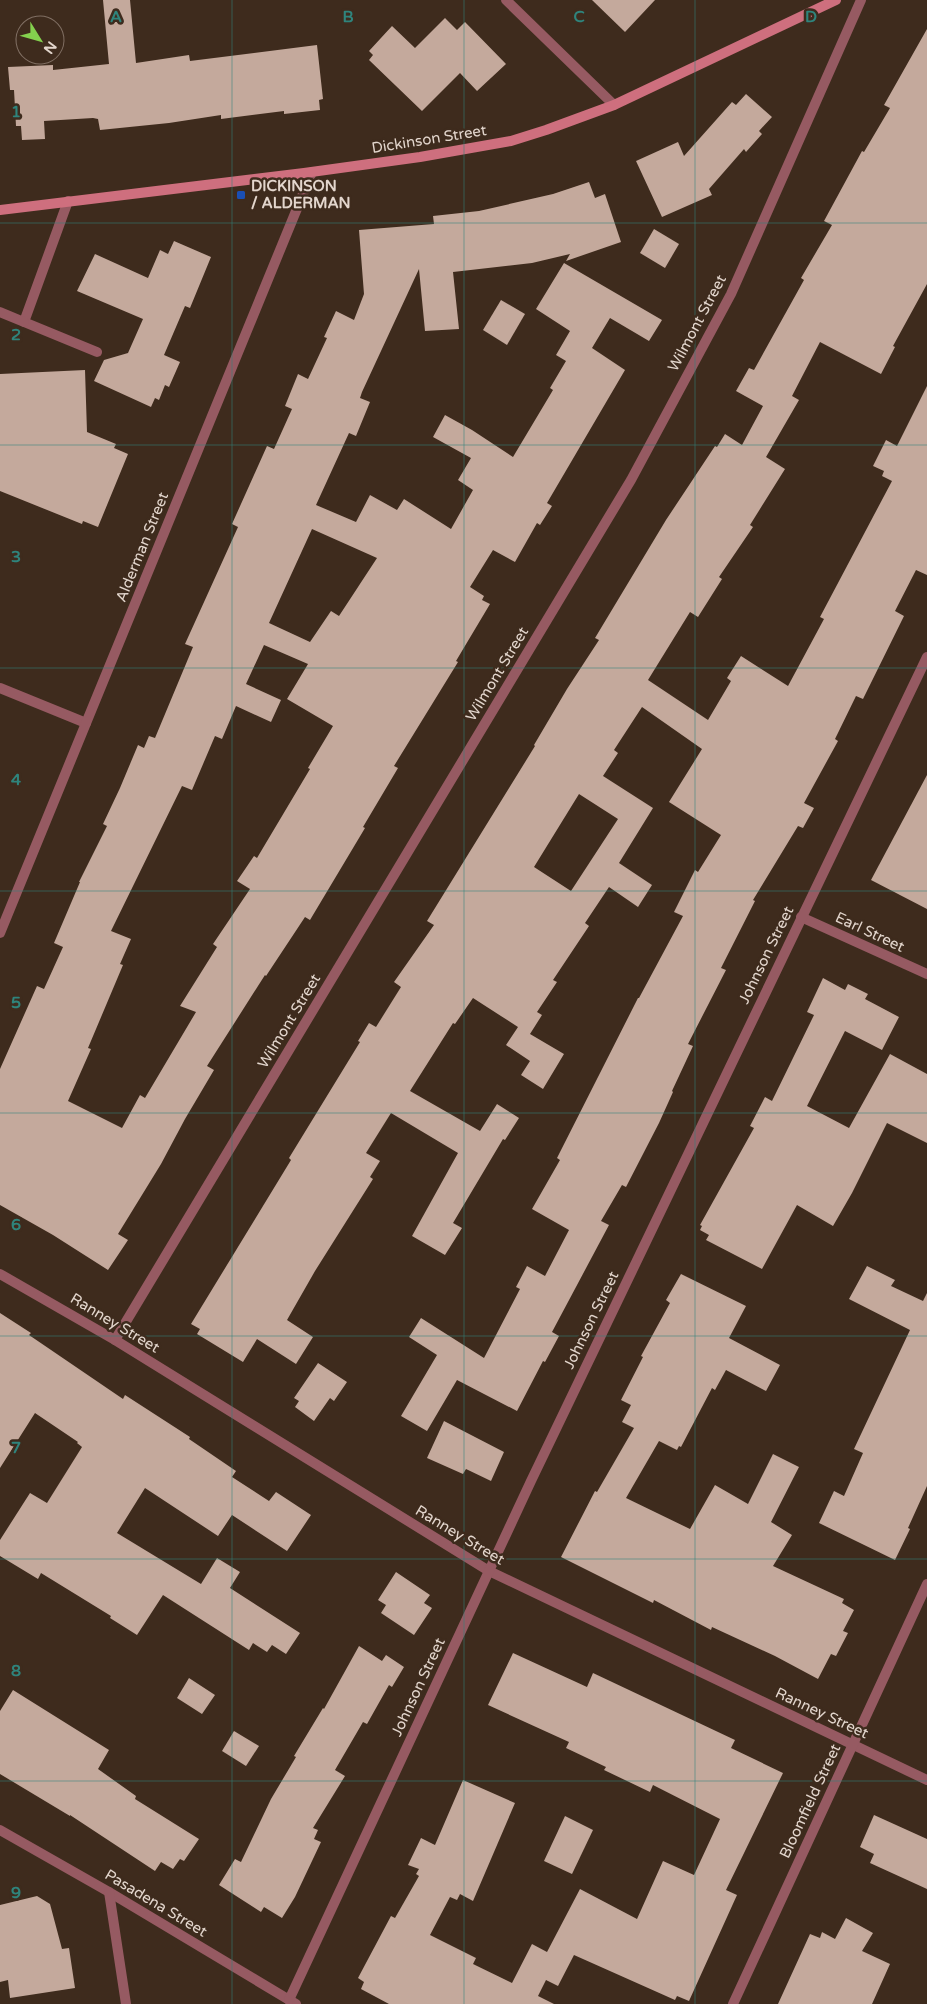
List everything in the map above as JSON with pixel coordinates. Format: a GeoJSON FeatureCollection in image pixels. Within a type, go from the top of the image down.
{"type":"FeatureCollection","features":[{"type":"Feature","properties":{"kind":"main road","name":"Dickinson Street"},"geometry":{"type":"LineString","coordinates":[[0,210],[312,172],[481,148],[546,130],[614,105],[836,0]]}},
{"type":"Feature","properties":{"kind":"street"},"geometry":{"type":"LineString","coordinates":[[506,0],[614,105]]}},
{"type":"Feature","properties":{"kind":"street","name":"Wilmont Street"},"geometry":{"type":"LineString","coordinates":[[115,1340],[631,480],[731,294],[861,0]]}},
{"type":"Feature","properties":{"kind":"street","name":"Alderman Street"},"geometry":{"type":"LineString","coordinates":[[0,932],[312,172]]}},
{"type":"Feature","properties":{"kind":"street"},"geometry":{"type":"LineString","coordinates":[[24,322],[68,201]]}},
{"type":"Feature","properties":{"kind":"street"},"geometry":{"type":"LineString","coordinates":[[0,312],[97,352]]}},
{"type":"Feature","properties":{"kind":"street","name":"Johnson Street"},"geometry":{"type":"LineString","coordinates":[[293,2002],[489,1572],[927,657]]}},
{"type":"Feature","properties":{"kind":"street"},"geometry":{"type":"LineString","coordinates":[[0,688],[86,723]]}},
{"type":"Feature","properties":{"kind":"street","name":"Earl Street"},"geometry":{"type":"LineString","coordinates":[[801,917],[927,974]]}},
{"type":"Feature","properties":{"kind":"street","name":"Ranney Street"},"geometry":{"type":"LineString","coordinates":[[0,1274],[115,1340],[489,1572],[927,1780]]}},
{"type":"Feature","properties":{"kind":"street","name":"Bloomfield Street"},"geometry":{"type":"LineString","coordinates":[[733,2004],[927,1584]]}},
{"type":"Feature","properties":{"kind":"street","name":"Pasadena Street"},"geometry":{"type":"LineString","coordinates":[[0,1830],[109,1892],[293,2002]]}},
{"type":"Feature","properties":{"kind":"street"},"geometry":{"type":"LineString","coordinates":[[109,1892],[126,2004]]}},
{"type":"Feature","properties":{"kind":"building"},"geometry":{"type":"Polygon","coordinates":[[[103,0],[130,0],[136,63],[189,55],[190,61],[317,45],[323,99],[319,100],[320,110],[284,114],[284,111],[221,119],[221,115],[169,123],[100,130],[98,119],[93,118],[44,121],[45,139],[22,140],[21,126],[16,126],[14,90],[10,90],[8,67],[53,65],[53,70],[109,64],[103,0]]]}},
{"type":"Feature","properties":{"kind":"building"},"geometry":{"type":"Polygon","coordinates":[[[592,0],[655,0],[625,32],[592,0]]]}},
{"type":"Feature","properties":{"kind":"building"},"geometry":{"type":"Polygon","coordinates":[[[445,18],[457,30],[465,22],[506,64],[477,91],[460,73],[422,111],[369,60],[373,55],[369,51],[392,26],[415,48],[445,18]]]}},
{"type":"Feature","properties":{"kind":"building"},"geometry":{"type":"Polygon","coordinates":[[[927,29],[927,284],[893,346],[895,347],[881,374],[820,342],[792,396],[799,400],[766,457],[785,469],[750,525],[753,527],[719,577],[722,579],[698,617],[690,612],[648,680],[708,720],[731,681],[727,678],[741,656],[788,686],[824,619],[820,617],[892,481],[882,476],[884,471],[873,466],[886,440],[897,446],[927,386],[927,575],[916,570],[895,611],[904,616],[863,699],[856,696],[835,739],[838,741],[804,803],[814,808],[803,828],[798,826],[753,900],[755,901],[721,968],[726,970],[688,1044],[693,1046],[659,1123],[626,1187],[622,1185],[601,1221],[609,1225],[552,1332],[559,1336],[545,1362],[543,1361],[517,1411],[457,1380],[427,1431],[401,1416],[437,1355],[409,1337],[421,1318],[484,1358],[520,1289],[516,1287],[527,1266],[545,1276],[569,1230],[532,1209],[560,1160],[557,1158],[638,998],[683,916],[674,912],[695,870],[698,872],[721,835],[669,802],[702,749],[642,707],[614,750],[618,753],[603,776],[653,808],[619,863],[652,885],[638,907],[609,887],[585,923],[589,926],[553,980],[557,982],[537,1012],[542,1015],[530,1034],[564,1054],[543,1089],[521,1075],[530,1061],[506,1045],[518,1027],[473,998],[455,1024],[453,1023],[410,1091],[480,1131],[497,1104],[519,1118],[505,1140],[503,1139],[453,1223],[462,1228],[445,1255],[412,1236],[458,1153],[391,1113],[366,1153],[380,1161],[370,1177],[373,1179],[315,1271],[287,1320],[313,1337],[296,1364],[257,1339],[243,1362],[197,1334],[200,1329],[191,1324],[291,1160],[289,1158],[360,1042],[358,1041],[369,1023],[376,1027],[401,987],[394,982],[434,925],[427,921],[535,746],[567,689],[599,640],[595,638],[666,520],[725,434],[742,445],[763,406],[736,391],[749,368],[754,370],[804,280],[801,278],[832,225],[824,221],[862,151],[864,152],[890,108],[884,105],[927,29]],[[579,794],[534,867],[571,891],[618,819],[579,794]]]}},
{"type":"Feature","properties":{"kind":"building"},"geometry":{"type":"Polygon","coordinates":[[[746,94],[772,117],[759,131],[762,134],[746,152],[744,149],[709,189],[712,195],[662,217],[636,161],[678,142],[684,156],[732,102],[736,105],[746,94]]]}},
{"type":"Feature","properties":{"kind":"building"},"geometry":{"type":"Polygon","coordinates":[[[589,182],[595,198],[605,194],[621,242],[566,261],[570,254],[532,263],[453,272],[459,329],[425,331],[419,269],[362,392],[360,398],[370,402],[356,436],[349,433],[316,505],[356,522],[370,495],[397,510],[404,499],[451,529],[473,490],[458,480],[471,458],[433,437],[445,415],[513,457],[553,390],[550,388],[566,361],[556,355],[570,331],[536,309],[564,263],[662,320],[649,341],[610,318],[592,348],[625,370],[547,503],[552,506],[540,525],[537,523],[515,562],[493,550],[470,587],[484,596],[482,600],[490,604],[456,661],[458,662],[394,766],[398,768],[363,827],[365,828],[310,920],[305,917],[265,975],[207,1066],[214,1070],[161,1164],[118,1234],[128,1240],[108,1270],[53,1235],[0,1205],[0,1069],[37,986],[44,989],[63,947],[54,943],[79,882],[107,826],[103,824],[138,745],[144,748],[149,736],[155,738],[193,647],[185,644],[238,527],[232,524],[267,446],[274,449],[292,409],[285,406],[298,374],[308,379],[327,338],[324,337],[336,311],[354,320],[364,294],[359,230],[434,224],[433,216],[479,211],[553,194],[589,182]],[[312,529],[269,623],[310,642],[331,611],[339,616],[377,558],[312,529]],[[264,645],[246,684],[281,700],[271,722],[236,706],[222,739],[215,736],[192,790],[182,786],[111,931],[131,939],[120,964],[123,965],[88,1048],[91,1049],[68,1101],[122,1128],[140,1095],[145,1098],[196,1012],[180,1006],[217,947],[213,944],[250,889],[237,881],[254,856],[257,858],[310,769],[308,768],[333,726],[287,699],[308,664],[264,645]]]}},
{"type":"Feature","properties":{"kind":"building"},"geometry":{"type":"Polygon","coordinates":[[[654,229],[679,244],[665,268],[640,253],[654,229]]]}},
{"type":"Feature","properties":{"kind":"building"},"geometry":{"type":"Polygon","coordinates":[[[174,241],[211,257],[190,308],[185,306],[164,355],[180,362],[169,387],[165,385],[159,400],[155,398],[151,407],[94,381],[104,360],[128,353],[143,319],[77,291],[95,254],[148,278],[160,250],[168,254],[174,241]]]}},
{"type":"Feature","properties":{"kind":"building"},"geometry":{"type":"Polygon","coordinates":[[[501,300],[525,314],[507,345],[483,330],[501,300]]]}},
{"type":"Feature","properties":{"kind":"building"},"geometry":{"type":"Polygon","coordinates":[[[85,370],[87,432],[116,444],[114,448],[128,454],[98,527],[83,521],[82,524],[0,491],[0,374],[85,370]]]}},
{"type":"Feature","properties":{"kind":"building"},"geometry":{"type":"Polygon","coordinates":[[[927,775],[927,909],[871,880],[927,775]]]}},
{"type":"Feature","properties":{"kind":"building"},"geometry":{"type":"Polygon","coordinates":[[[823,978],[845,990],[848,984],[868,994],[865,999],[899,1017],[882,1050],[845,1031],[807,1106],[849,1128],[890,1054],[927,1074],[927,1143],[887,1123],[852,1193],[833,1226],[797,1205],[762,1269],[706,1240],[709,1235],[700,1230],[702,1226],[700,1225],[754,1128],[750,1126],[765,1097],[772,1101],[814,1015],[807,1012],[823,978]]]}},
{"type":"Feature","properties":{"kind":"building"},"geometry":{"type":"Polygon","coordinates":[[[867,1266],[895,1280],[891,1286],[923,1301],[927,1293],[927,1486],[895,1560],[819,1523],[834,1491],[844,1496],[863,1453],[854,1449],[910,1330],[849,1299],[867,1266]]]}},
{"type":"Feature","properties":{"kind":"building"},"geometry":{"type":"Polygon","coordinates":[[[681,1274],[746,1306],[729,1338],[780,1365],[766,1391],[726,1370],[715,1390],[712,1388],[681,1447],[679,1446],[677,1450],[659,1441],[626,1498],[690,1529],[715,1485],[748,1504],[773,1454],[799,1467],[771,1522],[792,1535],[773,1566],[844,1599],[842,1603],[854,1610],[843,1631],[848,1633],[836,1656],[831,1654],[818,1679],[775,1656],[712,1627],[711,1630],[654,1600],[653,1603],[561,1557],[595,1491],[597,1492],[634,1428],[622,1422],[631,1405],[621,1400],[643,1357],[641,1356],[670,1303],[666,1300],[681,1274]]]}},
{"type":"Feature","properties":{"kind":"building"},"geometry":{"type":"Polygon","coordinates":[[[0,1313],[123,1399],[125,1395],[190,1437],[189,1439],[236,1471],[232,1477],[269,1501],[276,1492],[311,1515],[287,1551],[232,1515],[218,1536],[145,1488],[117,1533],[201,1584],[217,1558],[240,1572],[230,1588],[300,1633],[286,1654],[272,1645],[267,1652],[253,1643],[249,1650],[163,1595],[137,1635],[110,1618],[111,1616],[41,1573],[38,1579],[0,1556],[0,1540],[30,1493],[47,1503],[82,1447],[78,1442],[35,1413],[0,1468],[0,1313]]]}},
{"type":"Feature","properties":{"kind":"building"},"geometry":{"type":"Polygon","coordinates":[[[318,1363],[347,1382],[334,1401],[330,1398],[314,1421],[295,1407],[299,1401],[294,1398],[318,1363]]]}},
{"type":"Feature","properties":{"kind":"building"},"geometry":{"type":"Polygon","coordinates":[[[444,1421],[504,1452],[491,1481],[466,1469],[463,1474],[427,1458],[444,1421]]]}},
{"type":"Feature","properties":{"kind":"building"},"geometry":{"type":"Polygon","coordinates":[[[396,1572],[430,1595],[424,1603],[432,1608],[414,1635],[381,1613],[386,1605],[378,1600],[396,1572]]]}},
{"type":"Feature","properties":{"kind":"building"},"geometry":{"type":"Polygon","coordinates":[[[359,1646],[382,1661],[386,1655],[404,1667],[392,1687],[389,1685],[367,1724],[363,1722],[335,1770],[345,1776],[313,1828],[318,1830],[314,1839],[321,1842],[295,1897],[282,1918],[264,1907],[261,1912],[219,1885],[235,1859],[241,1862],[271,1799],[296,1757],[294,1756],[324,1709],[359,1646]]]}},
{"type":"Feature","properties":{"kind":"building"},"geometry":{"type":"Polygon","coordinates":[[[513,1653],[587,1687],[593,1673],[735,1740],[731,1748],[783,1773],[726,1890],[737,1895],[689,2001],[677,1996],[675,2000],[574,1955],[558,1986],[546,1980],[538,1996],[554,2004],[389,2004],[361,1989],[364,1982],[358,1978],[391,1916],[395,1918],[419,1876],[416,1874],[419,1869],[408,1865],[421,1838],[435,1845],[463,1780],[515,1803],[473,1901],[460,1894],[457,1900],[450,1897],[430,1935],[476,1958],[473,1964],[512,1983],[532,1944],[547,1952],[580,1889],[637,1919],[663,1861],[694,1875],[720,1819],[653,1785],[650,1792],[604,1770],[606,1767],[566,1748],[569,1742],[488,1705],[513,1653]]]}},
{"type":"Feature","properties":{"kind":"building"},"geometry":{"type":"Polygon","coordinates":[[[189,1678],[215,1695],[202,1714],[177,1698],[189,1678]]]}},
{"type":"Feature","properties":{"kind":"building"},"geometry":{"type":"Polygon","coordinates":[[[13,1690],[109,1750],[98,1769],[136,1796],[135,1799],[199,1839],[184,1861],[180,1859],[173,1869],[161,1862],[155,1871],[70,1815],[0,1774],[0,1711],[13,1690]]]}},
{"type":"Feature","properties":{"kind":"building"},"geometry":{"type":"Polygon","coordinates":[[[234,1731],[259,1746],[246,1766],[222,1751],[234,1731]]]}},
{"type":"Feature","properties":{"kind":"building"},"geometry":{"type":"Polygon","coordinates":[[[874,1815],[927,1839],[927,1889],[870,1863],[874,1854],[860,1847],[874,1815]]]}},
{"type":"Feature","properties":{"kind":"building"},"geometry":{"type":"Polygon","coordinates":[[[565,1816],[593,1830],[572,1874],[544,1861],[565,1816]]]}},
{"type":"Feature","properties":{"kind":"building"},"geometry":{"type":"Polygon","coordinates":[[[37,1896],[50,1904],[62,1949],[69,1948],[75,1988],[10,1998],[8,1980],[0,1982],[0,1905],[37,1896]]]}},
{"type":"Feature","properties":{"kind":"building"},"geometry":{"type":"Polygon","coordinates":[[[846,1918],[873,1933],[862,1951],[890,1964],[872,2004],[778,2004],[810,1934],[820,1938],[822,1932],[835,1939],[846,1918]]]}},
{"type":"Feature","properties":{"kind":"place","name":"DICKINSON / ALDERMAN"},"geometry":{"type":"Point","coordinates":[241,195]}}]}
